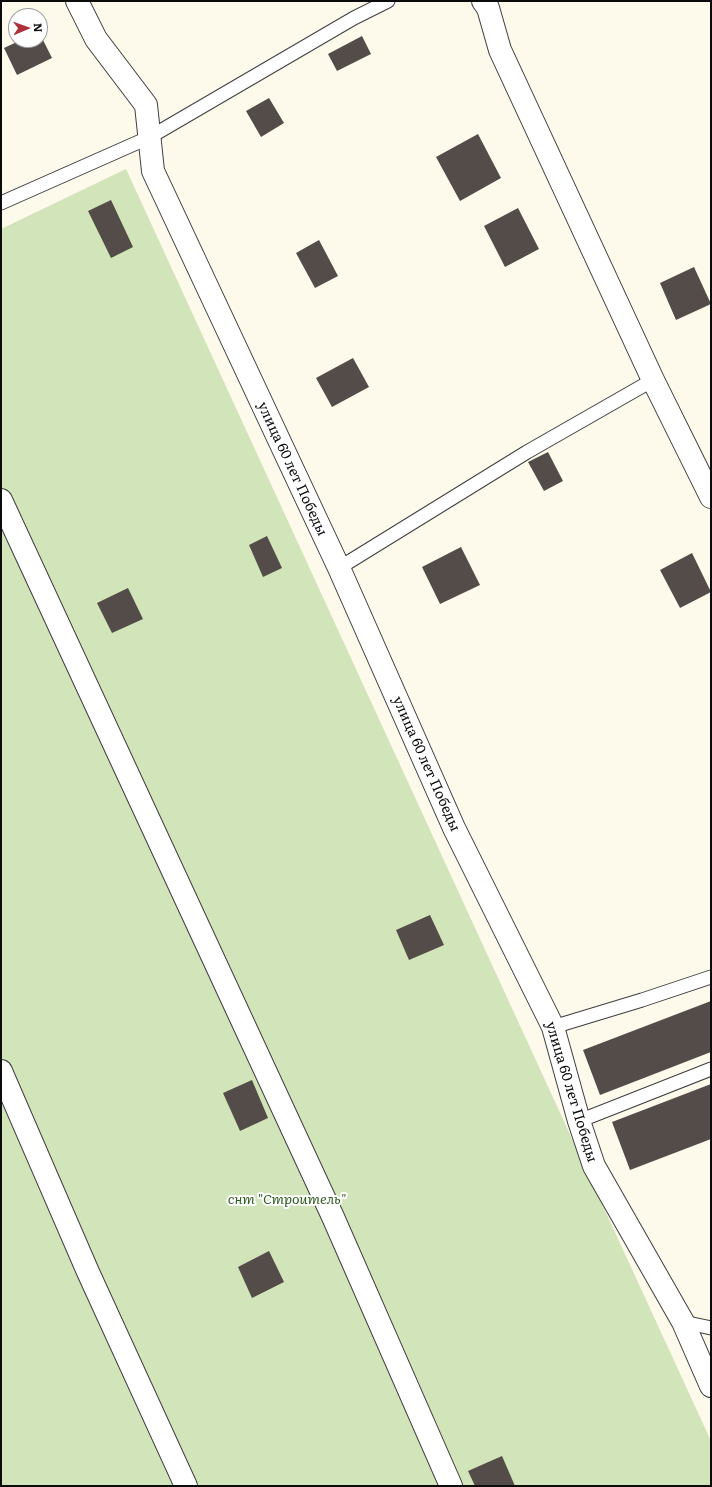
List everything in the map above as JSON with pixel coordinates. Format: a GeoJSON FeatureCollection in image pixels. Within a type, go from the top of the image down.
{"type":"FeatureCollection","features":[{"type":"Feature","properties":{"kind":"street","name":"улица 60 лет Победы"},"geometry":{"type":"LineString","coordinates":[[77,1],[96,39],[146,105],[153,171],[339,568],[454,828],[553,1027],[579,1120],[594,1166],[683,1322],[711,1386]]}},
{"type":"Feature","properties":{"kind":"street"},"geometry":{"type":"LineString","coordinates":[[483,1],[488,8],[500,50],[653,380],[711,497]]}},
{"type":"Feature","properties":{"kind":"street"},"geometry":{"type":"LineString","coordinates":[[1,500],[329,1210],[451,1486]]}},
{"type":"Feature","properties":{"kind":"street"},"geometry":{"type":"LineString","coordinates":[[1,1071],[88,1272],[186,1486]]}},
{"type":"Feature","properties":{"kind":"lane"},"geometry":{"type":"LineString","coordinates":[[1,203],[150,137],[354,18],[388,1]]}},
{"type":"Feature","properties":{"kind":"lane"},"geometry":{"type":"LineString","coordinates":[[339,568],[527,452],[653,380]]}},
{"type":"Feature","properties":{"kind":"lane"},"geometry":{"type":"LineString","coordinates":[[553,1027],[711,977]]}},
{"type":"Feature","properties":{"kind":"lane"},"geometry":{"type":"LineString","coordinates":[[579,1120],[711,1069]]}},
{"type":"Feature","properties":{"kind":"lane"},"geometry":{"type":"LineString","coordinates":[[683,1322],[711,1328]]}},
{"type":"Feature","properties":{"kind":"green space","name":"снт \"Строитель\""},"geometry":{"type":"Polygon","coordinates":[[[126,169],[711,1441],[711,1486],[1,1486],[1,229],[126,169]]]}},
{"type":"Feature","properties":{"kind":"building"},"geometry":{"type":"Polygon","coordinates":[[[362,36],[371,54],[337,71],[328,54],[362,36]]]}},
{"type":"Feature","properties":{"kind":"building"},"geometry":{"type":"Polygon","coordinates":[[[8,46],[8,48],[47,48],[52,58],[17,75],[4,48],[8,46]]]}},
{"type":"Feature","properties":{"kind":"building"},"geometry":{"type":"Polygon","coordinates":[[[269,98],[284,123],[261,137],[246,111],[269,98]]]}},
{"type":"Feature","properties":{"kind":"building"},"geometry":{"type":"Polygon","coordinates":[[[478,134],[501,178],[460,201],[436,157],[478,134]]]}},
{"type":"Feature","properties":{"kind":"building"},"geometry":{"type":"Polygon","coordinates":[[[111,200],[133,247],[111,258],[88,211],[111,200]]]}},
{"type":"Feature","properties":{"kind":"building"},"geometry":{"type":"Polygon","coordinates":[[[518,208],[539,249],[505,267],[484,226],[518,208]]]}},
{"type":"Feature","properties":{"kind":"building"},"geometry":{"type":"Polygon","coordinates":[[[319,240],[338,276],[315,288],[296,253],[319,240]]]}},
{"type":"Feature","properties":{"kind":"building"},"geometry":{"type":"Polygon","coordinates":[[[694,267],[711,304],[676,320],[660,283],[694,267]]]}},
{"type":"Feature","properties":{"kind":"building"},"geometry":{"type":"Polygon","coordinates":[[[353,358],[369,387],[332,407],[316,378],[353,358]]]}},
{"type":"Feature","properties":{"kind":"building"},"geometry":{"type":"Polygon","coordinates":[[[548,452],[563,481],[544,491],[528,462],[548,452]]]}},
{"type":"Feature","properties":{"kind":"building"},"geometry":{"type":"Polygon","coordinates":[[[267,536],[282,568],[263,577],[249,545],[267,536]]]}},
{"type":"Feature","properties":{"kind":"building"},"geometry":{"type":"Polygon","coordinates":[[[461,547],[480,585],[440,604],[422,567],[461,547]]]}},
{"type":"Feature","properties":{"kind":"building"},"geometry":{"type":"Polygon","coordinates":[[[692,553],[711,592],[680,608],[660,570],[692,553]]]}},
{"type":"Feature","properties":{"kind":"building"},"geometry":{"type":"Polygon","coordinates":[[[128,588],[143,619],[112,633],[97,603],[128,588]]]}},
{"type":"Feature","properties":{"kind":"building"},"geometry":{"type":"Polygon","coordinates":[[[430,915],[444,945],[409,960],[396,930],[430,915]]]}},
{"type":"Feature","properties":{"kind":"building"},"geometry":{"type":"Polygon","coordinates":[[[711,1001],[711,1052],[600,1095],[583,1050],[711,1001]]]}},
{"type":"Feature","properties":{"kind":"building"},"geometry":{"type":"Polygon","coordinates":[[[252,1080],[268,1118],[240,1131],[223,1093],[252,1080]]]}},
{"type":"Feature","properties":{"kind":"building"},"geometry":{"type":"Polygon","coordinates":[[[711,1084],[711,1139],[630,1170],[612,1122],[711,1084]]]}},
{"type":"Feature","properties":{"kind":"building"},"geometry":{"type":"Polygon","coordinates":[[[269,1251],[284,1282],[252,1298],[238,1267],[269,1251]]]}},
{"type":"Feature","properties":{"kind":"building"},"geometry":{"type":"Polygon","coordinates":[[[502,1456],[515,1486],[475,1486],[468,1471],[502,1456]]]}}]}
